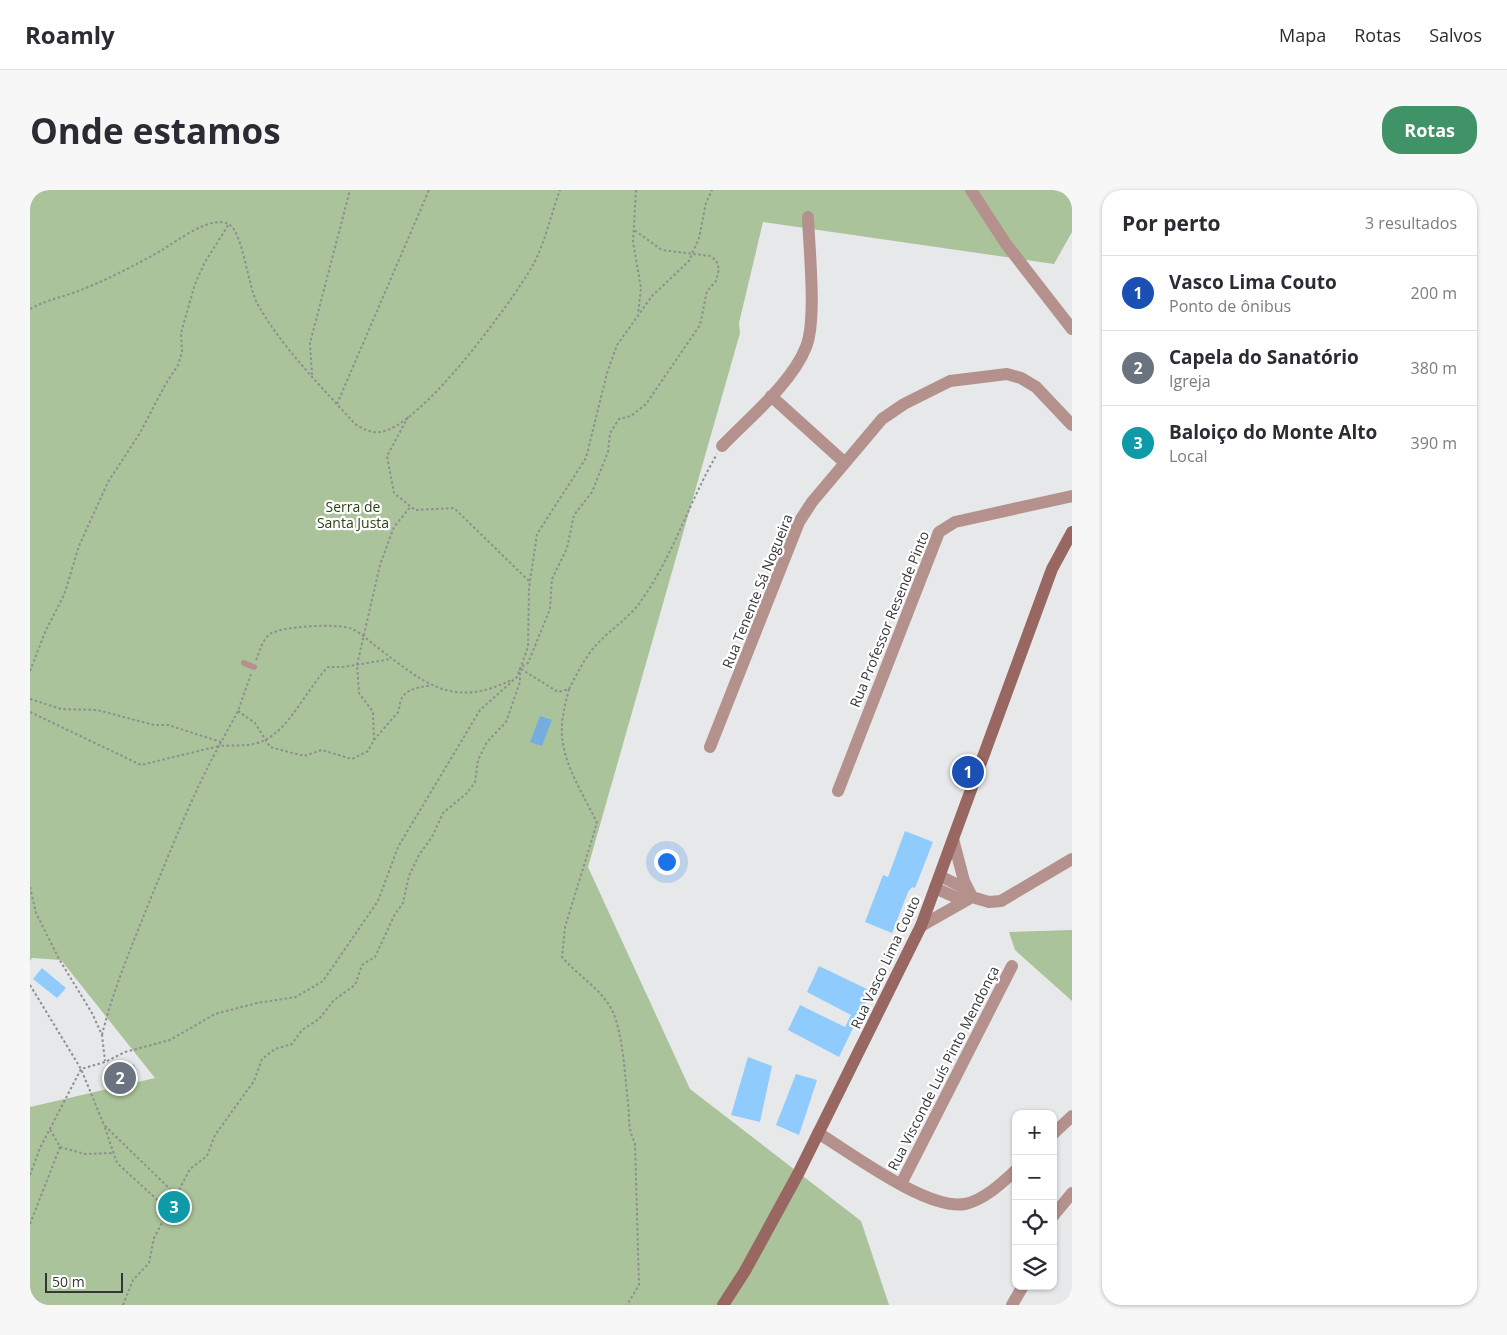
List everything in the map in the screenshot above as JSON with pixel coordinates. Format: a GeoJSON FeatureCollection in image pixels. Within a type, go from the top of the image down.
{"type":"FeatureCollection","features":[{"type":"Feature","properties":{"kind":"street"},"geometry":{"type":"LineString","coordinates":[[971,190],[1006,244],[1072,329]]}},
{"type":"Feature","properties":{"kind":"street"},"geometry":{"type":"LineString","coordinates":[[722,446],[794,369],[806,348],[810,334],[808,217]]}},
{"type":"Feature","properties":{"kind":"street","name":"Rua Tenente Sá Nogueira"},"geometry":{"type":"LineString","coordinates":[[710,747],[793,535],[812,502],[882,419],[904,404],[950,381],[1007,374],[1021,378],[1036,388],[1072,425]]}},
{"type":"Feature","properties":{"kind":"street"},"geometry":{"type":"LineString","coordinates":[[770,396],[844,462]]}},
{"type":"Feature","properties":{"kind":"street","name":"Rua Professor Resende Pinto"},"geometry":{"type":"LineString","coordinates":[[838,790],[940,532],[955,522],[1072,496]]}},
{"type":"Feature","properties":{"kind":"street","name":"Rua Vasco Lima Couto"},"geometry":{"type":"LineString","coordinates":[[723,1305],[745,1271],[818,1133],[922,926],[1052,569],[1072,532]]}},
{"type":"Feature","properties":{"kind":"street"},"geometry":{"type":"LineString","coordinates":[[954,840],[968,896]]}},
{"type":"Feature","properties":{"kind":"street"},"geometry":{"type":"LineString","coordinates":[[935,888],[989,902],[1001,901],[1072,859]]}},
{"type":"Feature","properties":{"kind":"street"},"geometry":{"type":"LineString","coordinates":[[940,876],[968,896]]}},
{"type":"Feature","properties":{"kind":"street"},"geometry":{"type":"LineString","coordinates":[[922,926],[968,896]]}},
{"type":"Feature","properties":{"kind":"street","name":"Rua Visconde Luís Pinto Mendonça"},"geometry":{"type":"LineString","coordinates":[[901,1184],[1012,966]]}},
{"type":"Feature","properties":{"kind":"street"},"geometry":{"type":"LineString","coordinates":[[1057,1130],[1072,1116]]}},
{"type":"Feature","properties":{"kind":"street"},"geometry":{"type":"LineString","coordinates":[[818,1133],[901,1184],[934,1200],[950,1204],[965,1204],[980,1198],[1012,1173]]}},
{"type":"Feature","properties":{"kind":"street"},"geometry":{"type":"LineString","coordinates":[[1057,1211],[1072,1194]]}},
{"type":"Feature","properties":{"kind":"street"},"geometry":{"type":"LineString","coordinates":[[1012,1305],[1020,1290]]}},
{"type":"Feature","properties":{"kind":"lane"},"geometry":{"type":"LineString","coordinates":[[244,663],[254,667]]}},
{"type":"Feature","properties":{"kind":"path"},"geometry":{"type":"LineString","coordinates":[[312,376],[310,343],[350,190]]}},
{"type":"Feature","properties":{"kind":"path"},"geometry":{"type":"LineString","coordinates":[[337,404],[429,190]]}},
{"type":"Feature","properties":{"kind":"path"},"geometry":{"type":"LineString","coordinates":[[30,309],[42,302],[74,292],[149,257],[207,224],[218,221],[229,224],[237,233],[250,284],[257,303],[294,356],[355,424],[366,431],[381,432],[392,428],[409,415],[466,360],[491,327],[533,264],[560,190]]}},
{"type":"Feature","properties":{"kind":"path"},"geometry":{"type":"LineString","coordinates":[[636,190],[634,242],[641,288],[638,315]]}},
{"type":"Feature","properties":{"kind":"path"},"geometry":{"type":"LineString","coordinates":[[30,1175],[50,1129],[81,1068],[105,1062],[126,1052],[170,1040],[215,1014],[257,1003],[296,998],[323,981],[378,901],[398,847],[480,710],[518,677],[528,647],[530,581],[537,534],[586,458],[617,345],[652,296],[689,261],[699,238],[706,203],[712,190]]}},
{"type":"Feature","properties":{"kind":"path"},"geometry":{"type":"LineString","coordinates":[[30,671],[46,630],[64,596],[79,546],[108,482],[140,433],[164,385],[178,365],[182,352],[181,334],[195,284],[205,262],[229,224]]}},
{"type":"Feature","properties":{"kind":"path"},"geometry":{"type":"LineString","coordinates":[[520,668],[528,663],[550,608],[552,579],[567,548],[574,515],[592,492],[608,452],[610,433],[619,419],[631,416],[646,404],[700,325],[707,291],[716,281],[719,269],[716,260],[710,256],[662,250],[634,230]]}},
{"type":"Feature","properties":{"kind":"path"},"geometry":{"type":"LineString","coordinates":[[409,415],[386,456],[394,493],[415,510],[454,508],[530,581]]}},
{"type":"Feature","properties":{"kind":"path"},"geometry":{"type":"LineString","coordinates":[[627,1305],[639,1286],[640,1262],[635,1143],[628,1130],[629,1105],[619,1038],[613,1013],[600,992],[575,973],[562,956],[565,927],[597,823],[571,769],[563,744],[562,725],[568,689],[580,668],[597,644],[640,603],[658,576],[704,477],[722,446]]}},
{"type":"Feature","properties":{"kind":"path"},"geometry":{"type":"LineString","coordinates":[[374,740],[373,712],[359,693],[357,665],[380,565],[394,527],[411,506]]}},
{"type":"Feature","properties":{"kind":"path"},"geometry":{"type":"LineString","coordinates":[[102,1035],[112,996],[164,867],[207,767],[238,711],[264,640],[272,632],[300,627],[317,628],[336,624],[352,628],[393,659],[432,685],[444,690],[469,694],[494,689],[518,677]]}},
{"type":"Feature","properties":{"kind":"path"},"geometry":{"type":"LineString","coordinates":[[30,712],[141,765],[219,746],[265,740],[286,722],[316,679],[328,667],[357,665],[393,659]]}},
{"type":"Feature","properties":{"kind":"path"},"geometry":{"type":"LineString","coordinates":[[520,668],[558,692],[568,689]]}},
{"type":"Feature","properties":{"kind":"path"},"geometry":{"type":"LineString","coordinates":[[123,1305],[133,1280],[149,1263],[154,1238],[190,1169],[207,1156],[215,1135],[254,1081],[262,1059],[275,1049],[292,1044],[302,1030],[319,1019],[334,1000],[355,986],[362,965],[375,957],[395,914],[403,904],[409,876],[419,855],[432,837],[443,813],[467,793],[474,782],[478,760],[487,742],[506,722],[520,682],[520,668]]}},
{"type":"Feature","properties":{"kind":"path"},"geometry":{"type":"LineString","coordinates":[[238,711],[255,723],[270,748],[304,756],[322,750],[352,759],[368,752],[374,740],[399,711],[400,700],[409,690],[432,685]]}},
{"type":"Feature","properties":{"kind":"path"},"geometry":{"type":"LineString","coordinates":[[30,699],[61,709],[97,710],[154,725],[168,724],[221,742]]}},
{"type":"Feature","properties":{"kind":"path"},"geometry":{"type":"LineString","coordinates":[[30,886],[36,913],[59,959],[92,1013],[102,1035],[105,1062]]}},
{"type":"Feature","properties":{"kind":"path"},"geometry":{"type":"LineString","coordinates":[[30,985],[81,1068],[118,1163],[164,1206],[173,1204]]}},
{"type":"Feature","properties":{"kind":"path"},"geometry":{"type":"LineString","coordinates":[[104,1125],[173,1192],[173,1204]]}},
{"type":"Feature","properties":{"kind":"path"},"geometry":{"type":"LineString","coordinates":[[50,1129],[60,1147],[85,1154],[114,1153]]}},
{"type":"Feature","properties":{"kind":"path"},"geometry":{"type":"LineString","coordinates":[[30,1224],[60,1147]]}},
{"type":"Feature","properties":{"kind":"green space","name":"Serra de Santa Justa"},"geometry":{"type":"Polygon","coordinates":[[[30,190],[1072,190],[1072,232],[1054,264],[763,222],[739,323],[740,333],[588,867],[690,1089],[861,1221],[889,1305],[30,1305],[30,1107],[155,1078],[61,960],[32,958],[30,961],[30,190]]]}},
{"type":"Feature","properties":{"kind":"green space"},"geometry":{"type":"Polygon","coordinates":[[[1072,930],[1072,1001],[1015,950],[1009,932],[1072,930]]]}},
{"type":"Feature","properties":{"kind":"water"},"geometry":{"type":"Polygon","coordinates":[[[540,716],[552,720],[542,746],[530,742],[540,716]]]}},
{"type":"Feature","properties":{"kind":"building"},"geometry":{"type":"Polygon","coordinates":[[[905,831],[933,842],[915,888],[912,887],[908,892],[892,933],[865,922],[883,875],[888,877],[905,831]]]}},
{"type":"Feature","properties":{"kind":"building"},"geometry":{"type":"Polygon","coordinates":[[[819,966],[871,991],[839,1057],[788,1030],[800,1005],[845,1027],[851,1015],[807,992],[819,966]]]}},
{"type":"Feature","properties":{"kind":"building"},"geometry":{"type":"Polygon","coordinates":[[[42,968],[66,988],[57,998],[33,979],[42,968]]]}},
{"type":"Feature","properties":{"kind":"building"},"geometry":{"type":"Polygon","coordinates":[[[748,1057],[772,1066],[760,1122],[731,1115],[748,1057]]]}},
{"type":"Feature","properties":{"kind":"building"},"geometry":{"type":"Polygon","coordinates":[[[134,1064],[138,1074],[116,1083],[112,1074],[134,1064]]]}},
{"type":"Feature","properties":{"kind":"building"},"geometry":{"type":"Polygon","coordinates":[[[796,1074],[817,1080],[799,1135],[776,1125],[796,1074]]]}},
{"type":"Feature","properties":{"kind":"place","name":"Vasco Lima Couto"},"geometry":{"type":"Point","coordinates":[968,772]}},
{"type":"Feature","properties":{"kind":"place","name":"Capela do Sanatório"},"geometry":{"type":"Point","coordinates":[120,1078]}},
{"type":"Feature","properties":{"kind":"place","name":"Baloiço do Monte Alto"},"geometry":{"type":"Point","coordinates":[174,1207]}}]}
